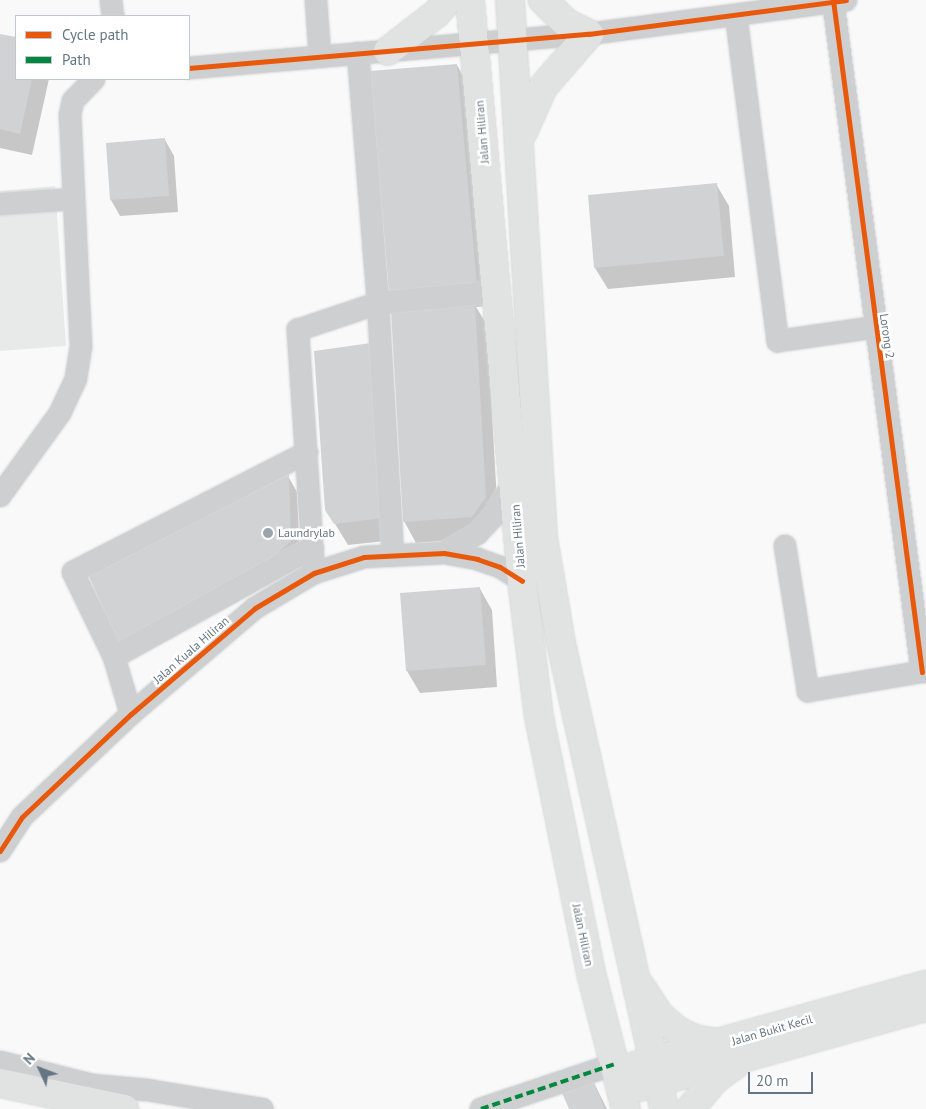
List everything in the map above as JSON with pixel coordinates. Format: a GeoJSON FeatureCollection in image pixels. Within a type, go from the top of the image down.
{"type":"FeatureCollection","features":[{"type":"Feature","properties":{"kind":"main road"},"geometry":{"type":"LineString","coordinates":[[388,51],[437,13],[448,0]]}},
{"type":"Feature","properties":{"kind":"main road","name":"Jalan Hiliran"},"geometry":{"type":"LineString","coordinates":[[470,0],[494,292],[514,482],[522,581],[539,718],[592,977],[620,1084]]}},
{"type":"Feature","properties":{"kind":"main road","name":"Jalan Hiliran"},"geometry":{"type":"LineString","coordinates":[[510,0],[514,40],[543,538],[561,643],[654,1072],[664,1109]]}},
{"type":"Feature","properties":{"kind":"main road"},"geometry":{"type":"LineString","coordinates":[[520,140],[543,87],[589,34],[566,23],[543,0]]}},
{"type":"Feature","properties":{"kind":"main road"},"geometry":{"type":"LineString","coordinates":[[633,975],[660,1016],[678,1031],[697,1040],[735,1051],[690,1109]]}},
{"type":"Feature","properties":{"kind":"main road","name":"Jalan Bukit Kecil"},"geometry":{"type":"LineString","coordinates":[[735,1051],[926,985]]}},
{"type":"Feature","properties":{"kind":"main road","name":"Jalan Bukit Kecil"},"geometry":{"type":"LineString","coordinates":[[620,1084],[654,1072],[735,1051],[926,1007]]}},
{"type":"Feature","properties":{"kind":"main road"},"geometry":{"type":"LineString","coordinates":[[0,1083],[124,1109]]}},
{"type":"Feature","properties":{"kind":"street"},"geometry":{"type":"LineString","coordinates":[[112,0],[113,15]]}},
{"type":"Feature","properties":{"kind":"street"},"geometry":{"type":"LineString","coordinates":[[316,0],[320,57]]}},
{"type":"Feature","properties":{"kind":"street"},"geometry":{"type":"LineString","coordinates":[[190,68],[589,34],[838,1]]}},
{"type":"Feature","properties":{"kind":"street","name":"Lorong 2"},"geometry":{"type":"LineString","coordinates":[[838,1],[876,327],[924,671]]}},
{"type":"Feature","properties":{"kind":"street"},"geometry":{"type":"LineString","coordinates":[[736,15],[778,341],[876,327]]}},
{"type":"Feature","properties":{"kind":"street"},"geometry":{"type":"LineString","coordinates":[[358,54],[378,303],[392,556]]}},
{"type":"Feature","properties":{"kind":"street"},"geometry":{"type":"LineString","coordinates":[[0,496],[60,413],[76,378],[81,346],[70,115],[73,101],[93,80]]}},
{"type":"Feature","properties":{"kind":"street"},"geometry":{"type":"LineString","coordinates":[[0,204],[74,199]]}},
{"type":"Feature","properties":{"kind":"street"},"geometry":{"type":"LineString","coordinates":[[314,573],[298,330],[378,303],[494,292]]}},
{"type":"Feature","properties":{"kind":"street"},"geometry":{"type":"LineString","coordinates":[[131,714],[114,658],[73,572],[307,452]]}},
{"type":"Feature","properties":{"kind":"street"},"geometry":{"type":"LineString","coordinates":[[444,553],[478,533],[493,516],[514,482]]}},
{"type":"Feature","properties":{"kind":"street"},"geometry":{"type":"LineString","coordinates":[[785,546],[808,692],[924,671]]}},
{"type":"Feature","properties":{"kind":"street"},"geometry":{"type":"LineString","coordinates":[[114,658],[313,548]]}},
{"type":"Feature","properties":{"kind":"street"},"geometry":{"type":"LineString","coordinates":[[444,553],[477,559],[522,581]]}},
{"type":"Feature","properties":{"kind":"street","name":"Jalan Kuala Hiliran"},"geometry":{"type":"LineString","coordinates":[[0,851],[22,817],[131,714],[255,608],[314,573],[364,557],[444,553]]}},
{"type":"Feature","properties":{"kind":"street"},"geometry":{"type":"LineString","coordinates":[[0,1062],[92,1085],[147,1090],[262,1109]]}},
{"type":"Feature","properties":{"kind":"street"},"geometry":{"type":"LineString","coordinates":[[481,1109],[524,1092],[620,1084]]}},
{"type":"Feature","properties":{"kind":"shaded area"},"geometry":{"type":"Polygon","coordinates":[[[55,186],[66,346],[0,351],[0,191],[55,186]]]}},
{"type":"Feature","properties":{"kind":"building"},"geometry":{"type":"Polygon","coordinates":[[[0,34],[15,37],[15,80],[32,80],[20,134],[0,129],[0,34]]]}},
{"type":"Feature","properties":{"kind":"building"},"geometry":{"type":"Polygon","coordinates":[[[457,64],[477,285],[389,292],[370,71],[457,64]]]}},
{"type":"Feature","properties":{"kind":"building"},"geometry":{"type":"Polygon","coordinates":[[[165,138],[169,196],[110,200],[106,143],[165,138]]]}},
{"type":"Feature","properties":{"kind":"building"},"geometry":{"type":"Polygon","coordinates":[[[717,183],[724,256],[594,268],[588,195],[717,183]]]}},
{"type":"Feature","properties":{"kind":"building"},"geometry":{"type":"Polygon","coordinates":[[[475,302],[486,497],[472,517],[403,522],[391,311],[475,302]]]}},
{"type":"Feature","properties":{"kind":"building"},"geometry":{"type":"Polygon","coordinates":[[[371,343],[384,518],[334,524],[325,510],[314,351],[371,343]]]}},
{"type":"Feature","properties":{"kind":"building"},"geometry":{"type":"Polygon","coordinates":[[[289,474],[291,541],[271,559],[117,642],[88,574],[289,474]]]}},
{"type":"Feature","properties":{"kind":"building"},"geometry":{"type":"Polygon","coordinates":[[[480,587],[486,665],[406,671],[400,593],[480,587]]]}},
{"type":"Feature","properties":{"kind":"building"},"geometry":{"type":"Polygon","coordinates":[[[591,1076],[605,1109],[569,1109],[560,1088],[591,1076]]]}},
{"type":"Feature","properties":{"kind":"marked path"},"geometry":{"type":"LineString","coordinates":[[481,1109],[615,1064]]}},
{"type":"Feature","properties":{"kind":"cycle path"},"geometry":{"type":"LineString","coordinates":[[833,0],[922,672]]}},
{"type":"Feature","properties":{"kind":"cycle path"},"geometry":{"type":"LineString","coordinates":[[190,68],[589,34],[846,0]]}},
{"type":"Feature","properties":{"kind":"cycle path"},"geometry":{"type":"LineString","coordinates":[[0,851],[22,817],[131,714],[255,608],[314,573],[364,557],[444,553],[477,559],[500,567],[522,581]]}},
{"type":"Feature","properties":{"kind":"place","name":"Laundrylab"},"geometry":{"type":"Point","coordinates":[268,533]}}]}
